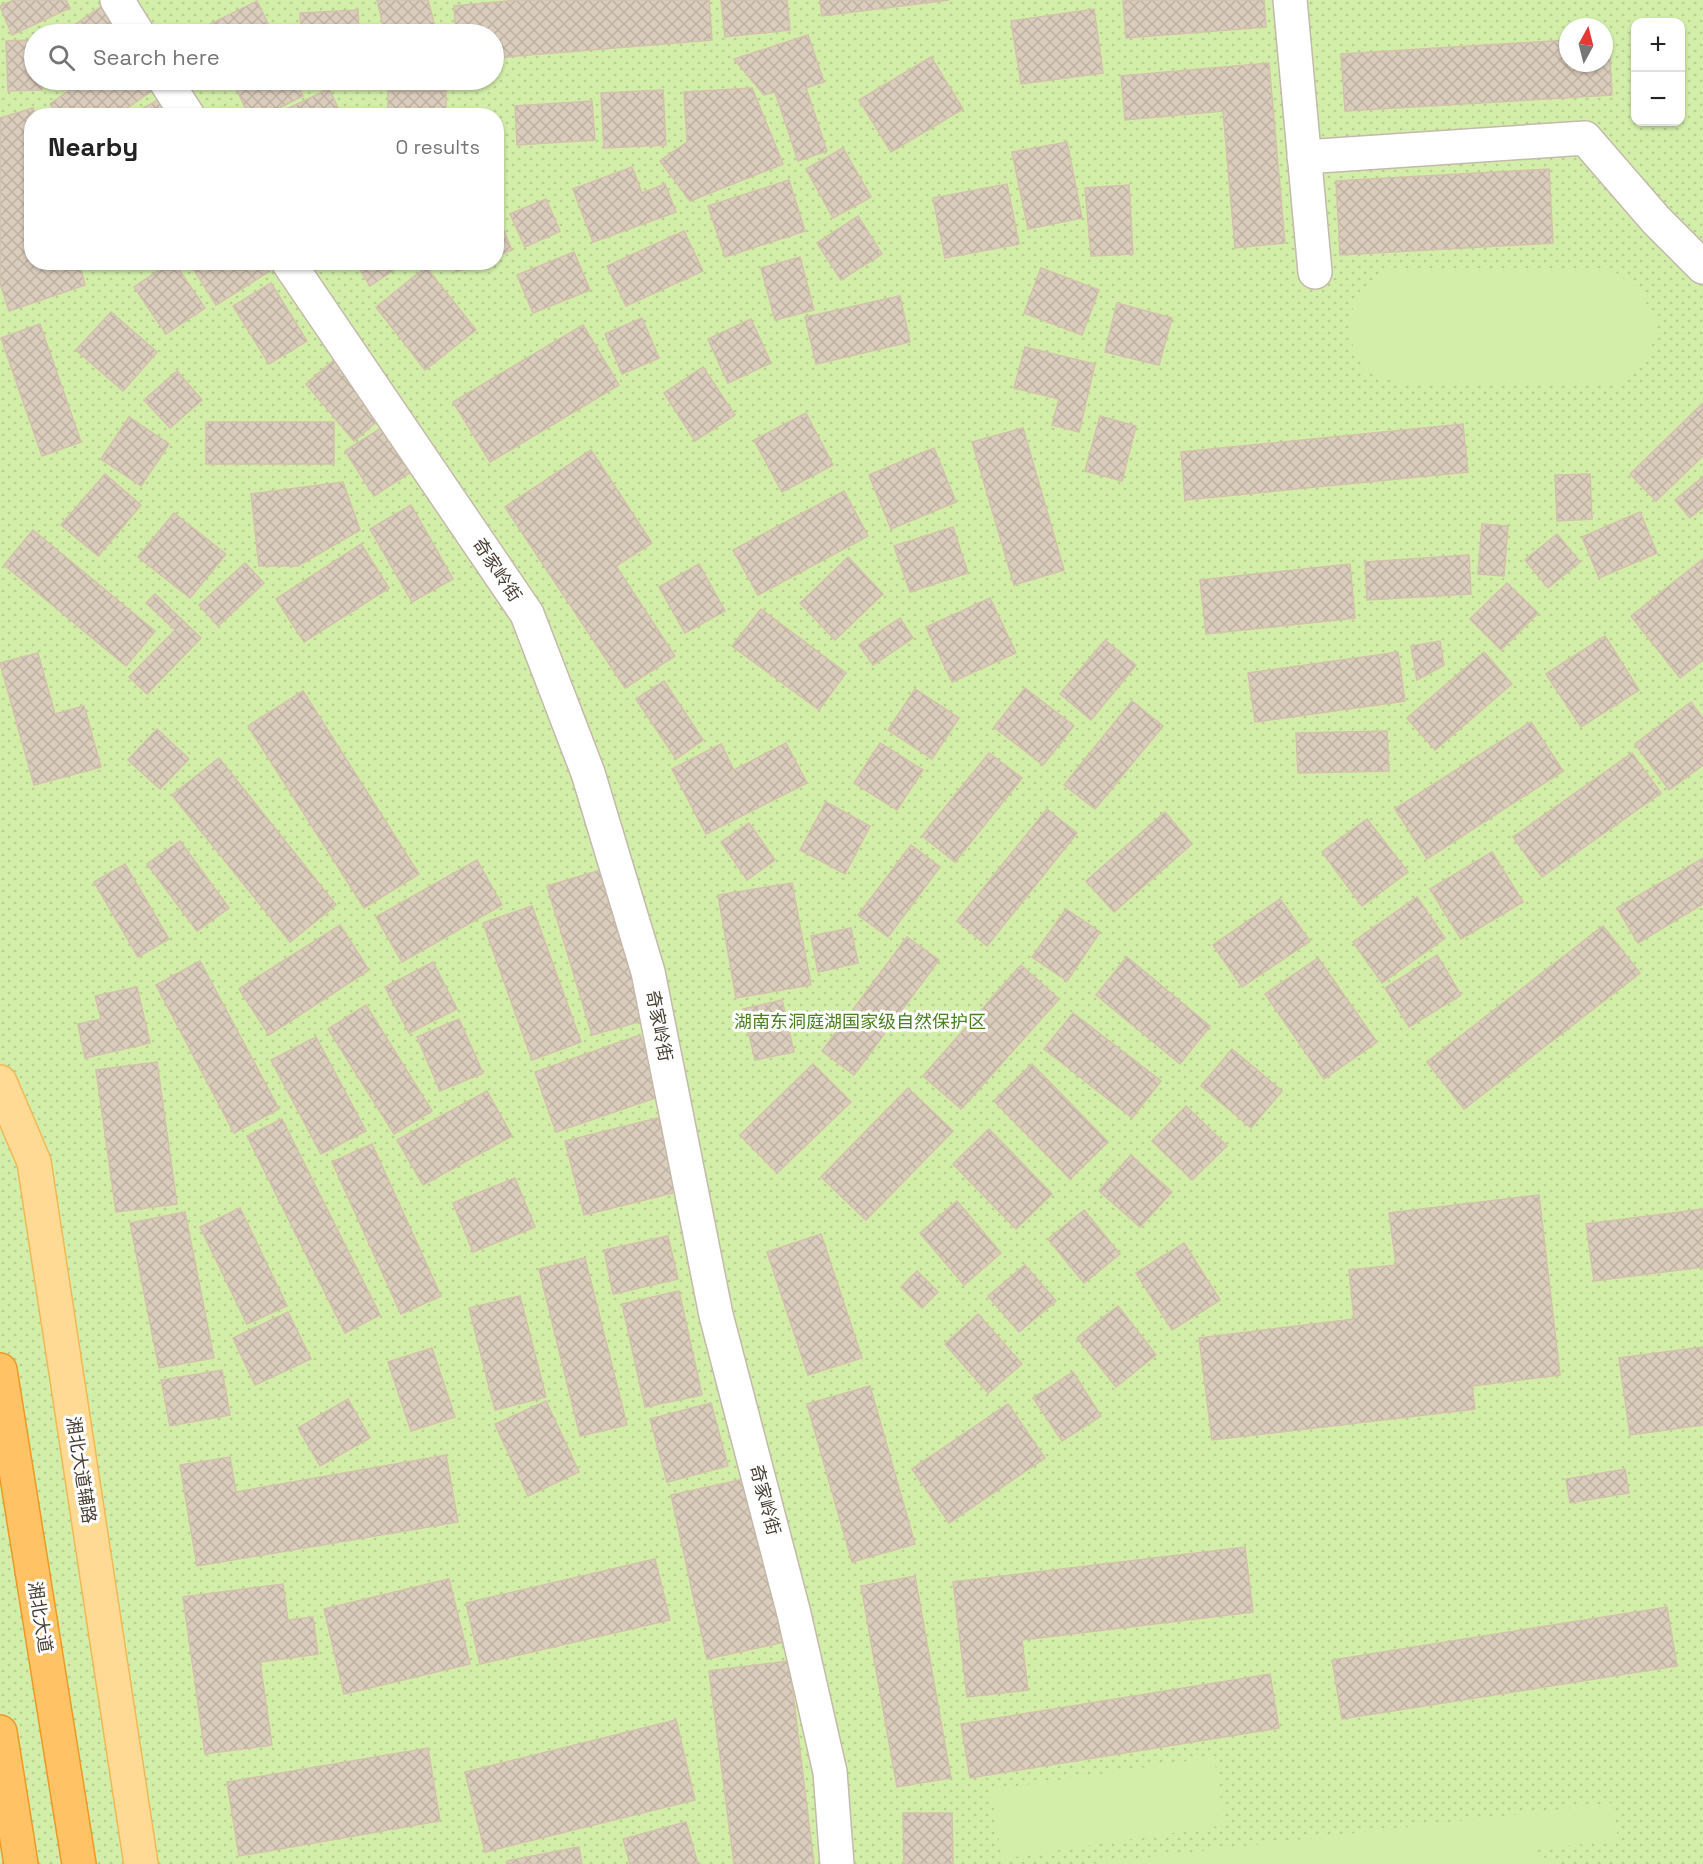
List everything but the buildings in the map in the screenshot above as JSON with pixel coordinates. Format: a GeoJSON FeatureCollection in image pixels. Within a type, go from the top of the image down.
{"type":"FeatureCollection","features":[{"type":"Feature","properties":{"kind":"highway","name":"湘北大道"},"geometry":{"type":"LineString","coordinates":[[0,1370],[79,1864]]}},
{"type":"Feature","properties":{"kind":"highway"},"geometry":{"type":"LineString","coordinates":[[0,1732],[21,1864]]}},
{"type":"Feature","properties":{"kind":"main road","name":"湘北大道辅路"},"geometry":{"type":"LineString","coordinates":[[0,1082],[34,1162],[141,1864]]}},
{"type":"Feature","properties":{"kind":"street"},"geometry":{"type":"LineString","coordinates":[[117,0],[132,24]]}},
{"type":"Feature","properties":{"kind":"street"},"geometry":{"type":"LineString","coordinates":[[1290,0],[1315,272]]}},
{"type":"Feature","properties":{"kind":"street"},"geometry":{"type":"LineString","coordinates":[[171,90],[183,108]]}},
{"type":"Feature","properties":{"kind":"street"},"geometry":{"type":"LineString","coordinates":[[1304,156],[1585,138],[1656,220],[1703,267]]}},
{"type":"Feature","properties":{"kind":"street","name":"奇家岭街"},"geometry":{"type":"LineString","coordinates":[[293,270],[527,614],[588,774],[648,972],[716,1315],[802,1648],[830,1772],[837,1864]]}},
{"type":"Feature","properties":{"kind":"green space","name":"湖南东洞庭湖国家级自然保护区"},"geometry":{"type":"Polygon","coordinates":[[[0,0],[1703,0],[1703,1864],[0,1864],[0,0]]]}},
{"type":"Feature","properties":{"kind":"green space"},"geometry":{"type":"Polygon","coordinates":[[[1384,270],[1614,271],[1641,292],[1657,325],[1648,361],[1620,382],[1402,385],[1364,370],[1347,332],[1356,295],[1384,270]]]}},
{"type":"Feature","properties":{"kind":"green space"},"geometry":{"type":"Polygon","coordinates":[[[1214,1757],[1225,1825],[1002,1859],[991,1790],[1214,1757]]]}},
{"type":"Feature","properties":{"kind":"green space"},"geometry":{"type":"Polygon","coordinates":[[[1613,1803],[1618,1840],[1530,1850],[1558,1864],[1091,1864],[1613,1803]]]}}]}
